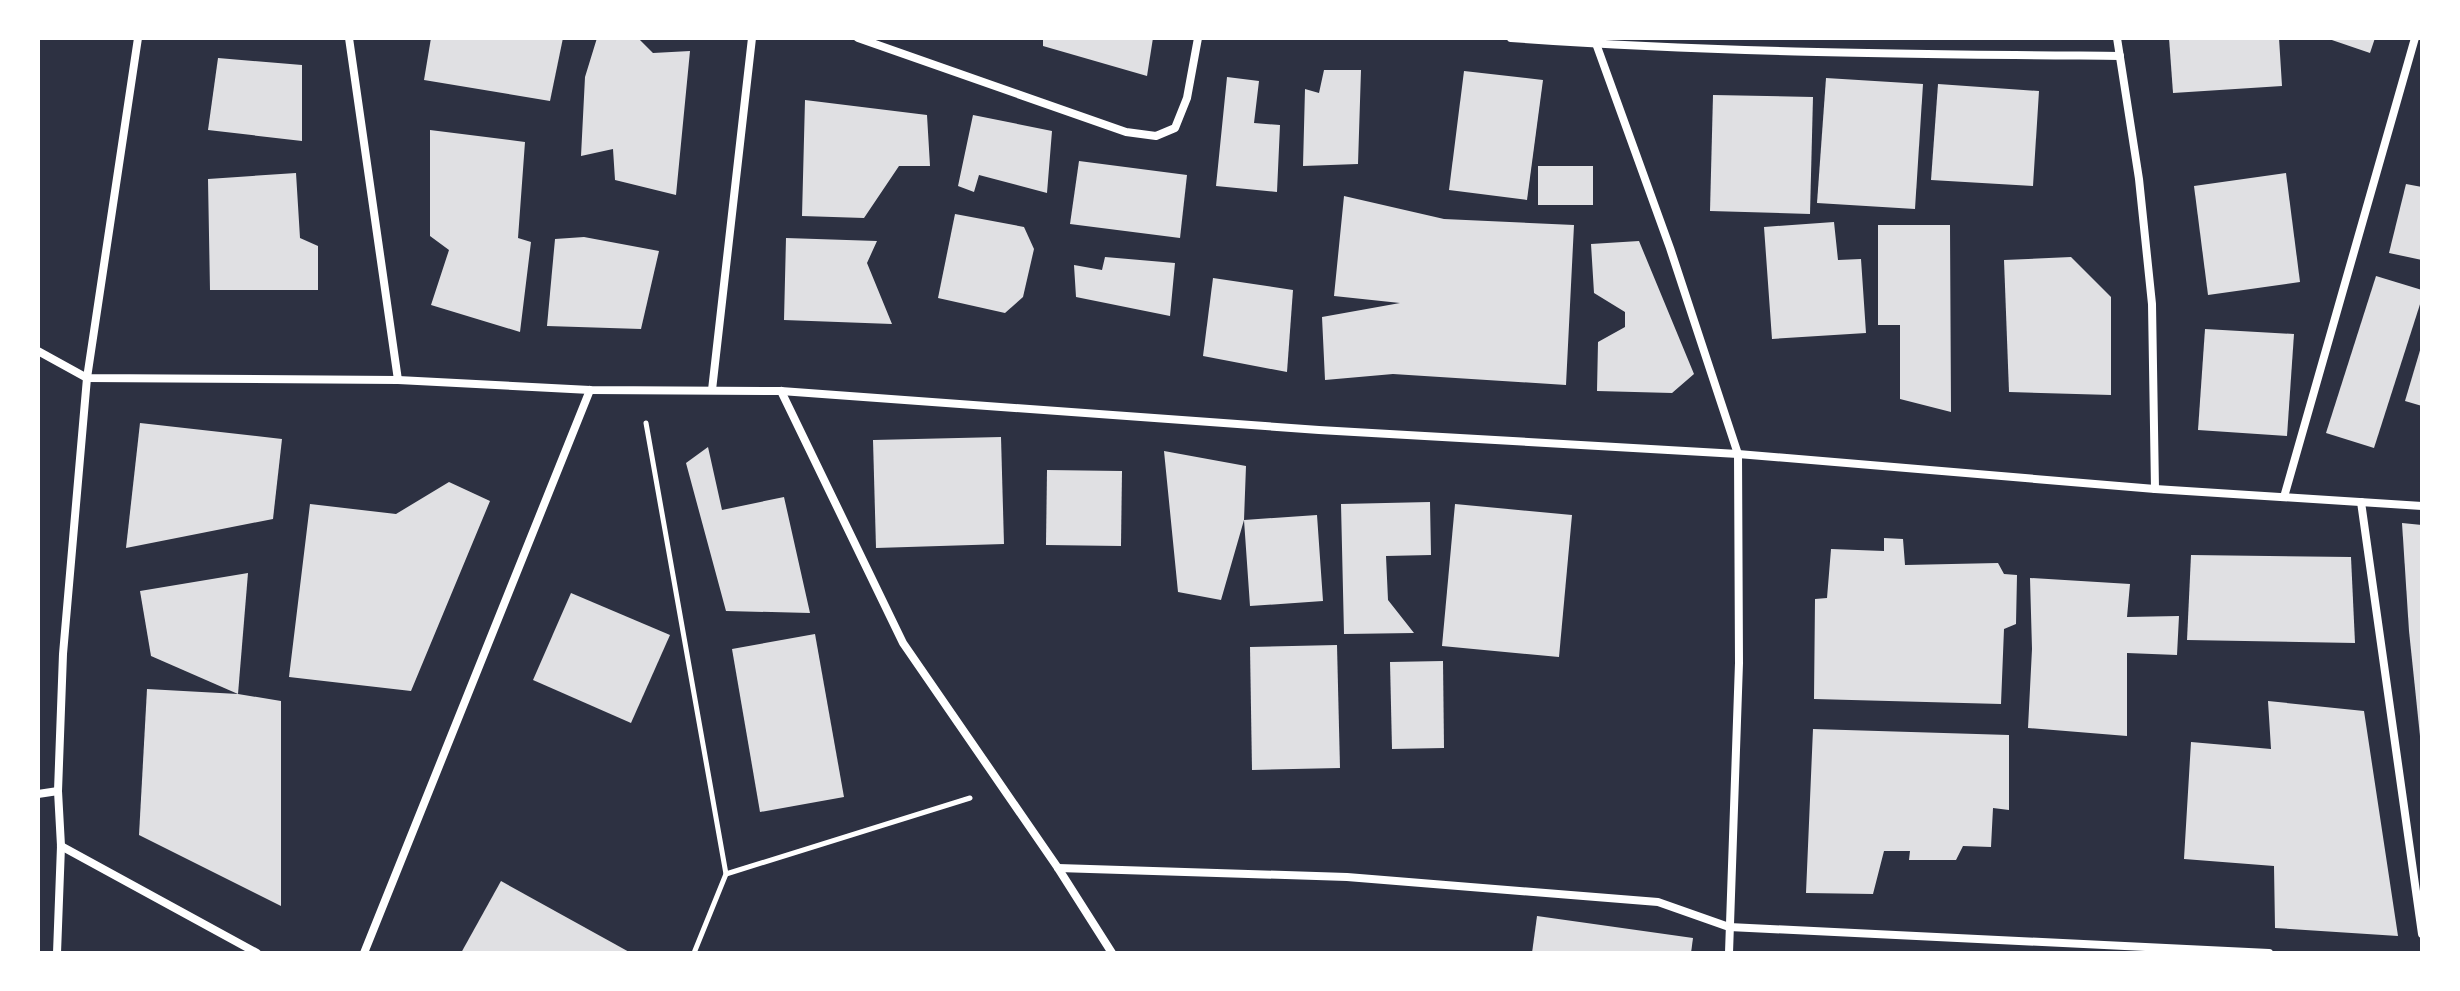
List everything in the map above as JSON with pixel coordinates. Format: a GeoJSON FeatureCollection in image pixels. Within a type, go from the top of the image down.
{"type":"FeatureCollection","features":[{"type":"Feature","properties":{"kind":"street"},"geometry":{"type":"LineString","coordinates":[[57,953],[63,654],[87,378],[138,38]]}},
{"type":"Feature","properties":{"kind":"street"},"geometry":{"type":"LineString","coordinates":[[349,38],[398,380]]}},
{"type":"Feature","properties":{"kind":"street"},"geometry":{"type":"LineString","coordinates":[[712,390],[752,38]]}},
{"type":"Feature","properties":{"kind":"street"},"geometry":{"type":"LineString","coordinates":[[858,38],[1126,132],[1156,136],[1175,128],[1187,98],[1198,38]]}},
{"type":"Feature","properties":{"kind":"street"},"geometry":{"type":"LineString","coordinates":[[1511,38],[1837,53],[2120,56]]}},
{"type":"Feature","properties":{"kind":"street"},"geometry":{"type":"LineString","coordinates":[[2117,38],[2139,179],[2152,304],[2155,489]]}},
{"type":"Feature","properties":{"kind":"street"},"geometry":{"type":"LineString","coordinates":[[2284,497],[2415,38]]}},
{"type":"Feature","properties":{"kind":"street"},"geometry":{"type":"LineString","coordinates":[[1595,41],[1670,248],[1738,454],[1739,663],[1729,953]]}},
{"type":"Feature","properties":{"kind":"street"},"geometry":{"type":"LineString","coordinates":[[38,351],[87,378],[398,380],[590,390],[781,391],[1319,430],[1738,454],[2155,489],[2422,506]]}},
{"type":"Feature","properties":{"kind":"street"},"geometry":{"type":"LineString","coordinates":[[364,953],[590,390]]}},
{"type":"Feature","properties":{"kind":"street"},"geometry":{"type":"LineString","coordinates":[[781,391],[903,643],[1058,868],[1112,953]]}},
{"type":"Feature","properties":{"kind":"street"},"geometry":{"type":"LineString","coordinates":[[2361,502],[2422,934]]}},
{"type":"Feature","properties":{"kind":"street"},"geometry":{"type":"LineString","coordinates":[[38,794],[58,791]]}},
{"type":"Feature","properties":{"kind":"street"},"geometry":{"type":"LineString","coordinates":[[61,846],[257,953]]}},
{"type":"Feature","properties":{"kind":"street"},"geometry":{"type":"LineString","coordinates":[[1058,868],[1347,877],[1658,902],[1729,927],[2269,953]]}},
{"type":"Feature","properties":{"kind":"path"},"geometry":{"type":"LineString","coordinates":[[641,390],[726,874],[694,953]]}},
{"type":"Feature","properties":{"kind":"path"},"geometry":{"type":"LineString","coordinates":[[726,874],[1003,788]]}},
{"type":"Feature","properties":{"kind":"building"},"geometry":{"type":"Polygon","coordinates":[[[431,38],[563,38],[550,101],[424,80],[431,38]]]}},
{"type":"Feature","properties":{"kind":"building"},"geometry":{"type":"Polygon","coordinates":[[[597,38],[638,38],[653,53],[690,51],[676,195],[615,180],[613,149],[581,156],[585,77],[597,38]]]}},
{"type":"Feature","properties":{"kind":"building"},"geometry":{"type":"Polygon","coordinates":[[[1043,38],[1153,38],[1147,76],[1043,46],[1043,38]]]}},
{"type":"Feature","properties":{"kind":"building"},"geometry":{"type":"Polygon","coordinates":[[[2169,38],[2279,38],[2282,86],[2173,93],[2169,38]]]}},
{"type":"Feature","properties":{"kind":"building"},"geometry":{"type":"Polygon","coordinates":[[[2326,38],[2375,38],[2370,53],[2326,38]]]}},
{"type":"Feature","properties":{"kind":"building"},"geometry":{"type":"Polygon","coordinates":[[[218,58],[302,65],[302,141],[208,130],[218,58]]]}},
{"type":"Feature","properties":{"kind":"building"},"geometry":{"type":"Polygon","coordinates":[[[1324,70],[1361,70],[1358,164],[1303,166],[1305,89],[1319,93],[1324,70]]]}},
{"type":"Feature","properties":{"kind":"building"},"geometry":{"type":"Polygon","coordinates":[[[1464,71],[1543,80],[1527,200],[1449,190],[1464,71]]]}},
{"type":"Feature","properties":{"kind":"building"},"geometry":{"type":"Polygon","coordinates":[[[1227,77],[1259,81],[1254,123],[1280,125],[1277,192],[1216,186],[1227,77]]]}},
{"type":"Feature","properties":{"kind":"building"},"geometry":{"type":"Polygon","coordinates":[[[1826,78],[1923,84],[1915,209],[1817,203],[1826,78]]]}},
{"type":"Feature","properties":{"kind":"building"},"geometry":{"type":"Polygon","coordinates":[[[1938,84],[2039,91],[2033,186],[1931,180],[1938,84]]]}},
{"type":"Feature","properties":{"kind":"building"},"geometry":{"type":"Polygon","coordinates":[[[1713,95],[1813,97],[1810,214],[1710,211],[1713,95]]]}},
{"type":"Feature","properties":{"kind":"building"},"geometry":{"type":"Polygon","coordinates":[[[805,100],[927,115],[930,166],[899,166],[864,218],[802,216],[805,100]]]}},
{"type":"Feature","properties":{"kind":"building"},"geometry":{"type":"Polygon","coordinates":[[[973,115],[1052,131],[1047,193],[979,175],[974,192],[958,186],[973,115]]]}},
{"type":"Feature","properties":{"kind":"building"},"geometry":{"type":"Polygon","coordinates":[[[430,130],[525,142],[518,238],[531,242],[520,332],[431,305],[449,250],[430,236],[430,130]]]}},
{"type":"Feature","properties":{"kind":"building"},"geometry":{"type":"Polygon","coordinates":[[[1079,161],[1187,175],[1180,238],[1070,224],[1079,161]]]}},
{"type":"Feature","properties":{"kind":"building"},"geometry":{"type":"Polygon","coordinates":[[[1538,166],[1593,166],[1593,205],[1538,205],[1538,166]]]}},
{"type":"Feature","properties":{"kind":"building"},"geometry":{"type":"Polygon","coordinates":[[[296,173],[300,238],[318,246],[318,290],[210,290],[208,179],[296,173]]]}},
{"type":"Feature","properties":{"kind":"building"},"geometry":{"type":"Polygon","coordinates":[[[2286,173],[2300,282],[2208,295],[2194,186],[2286,173]]]}},
{"type":"Feature","properties":{"kind":"building"},"geometry":{"type":"Polygon","coordinates":[[[2406,184],[2422,187],[2422,260],[2389,253],[2406,184]]]}},
{"type":"Feature","properties":{"kind":"building"},"geometry":{"type":"Polygon","coordinates":[[[1344,196],[1444,219],[1574,225],[1566,385],[1393,374],[1325,380],[1322,317],[1400,303],[1334,296],[1344,196]]]}},
{"type":"Feature","properties":{"kind":"building"},"geometry":{"type":"Polygon","coordinates":[[[955,214],[1024,227],[1034,249],[1023,297],[1005,313],[938,298],[955,214]]]}},
{"type":"Feature","properties":{"kind":"building"},"geometry":{"type":"Polygon","coordinates":[[[1834,222],[1838,260],[1861,259],[1866,333],[1772,339],[1764,227],[1834,222]]]}},
{"type":"Feature","properties":{"kind":"building"},"geometry":{"type":"Polygon","coordinates":[[[1878,225],[1950,225],[1951,412],[1900,399],[1900,325],[1878,325],[1878,225]]]}},
{"type":"Feature","properties":{"kind":"building"},"geometry":{"type":"Polygon","coordinates":[[[584,237],[659,251],[641,329],[547,326],[555,239],[584,237]]]}},
{"type":"Feature","properties":{"kind":"building"},"geometry":{"type":"Polygon","coordinates":[[[786,238],[877,241],[867,263],[892,324],[784,320],[786,238]]]}},
{"type":"Feature","properties":{"kind":"building"},"geometry":{"type":"Polygon","coordinates":[[[1639,241],[1694,374],[1672,393],[1597,391],[1598,342],[1625,327],[1625,312],[1594,293],[1591,244],[1639,241]]]}},
{"type":"Feature","properties":{"kind":"building"},"geometry":{"type":"Polygon","coordinates":[[[1105,257],[1175,263],[1170,316],[1076,297],[1074,265],[1102,270],[1105,257]]]}},
{"type":"Feature","properties":{"kind":"building"},"geometry":{"type":"Polygon","coordinates":[[[2071,257],[2111,297],[2111,395],[2009,392],[2004,260],[2071,257]]]}},
{"type":"Feature","properties":{"kind":"building"},"geometry":{"type":"Polygon","coordinates":[[[2376,276],[2422,290],[2422,298],[2374,448],[2326,433],[2376,276]]]}},
{"type":"Feature","properties":{"kind":"building"},"geometry":{"type":"Polygon","coordinates":[[[1213,278],[1293,290],[1287,372],[1203,356],[1213,278]]]}},
{"type":"Feature","properties":{"kind":"building"},"geometry":{"type":"Polygon","coordinates":[[[2205,329],[2294,334],[2287,436],[2198,430],[2205,329]]]}},
{"type":"Feature","properties":{"kind":"building"},"geometry":{"type":"Polygon","coordinates":[[[2422,348],[2422,406],[2405,401],[2422,348]]]}},
{"type":"Feature","properties":{"kind":"building"},"geometry":{"type":"Polygon","coordinates":[[[140,423],[282,439],[273,519],[126,548],[140,423]]]}},
{"type":"Feature","properties":{"kind":"building"},"geometry":{"type":"Polygon","coordinates":[[[1001,437],[1004,544],[876,548],[873,440],[1001,437]]]}},
{"type":"Feature","properties":{"kind":"building"},"geometry":{"type":"Polygon","coordinates":[[[708,447],[722,510],[784,497],[810,613],[726,611],[686,463],[708,447]]]}},
{"type":"Feature","properties":{"kind":"building"},"geometry":{"type":"Polygon","coordinates":[[[1164,451],[1246,466],[1244,520],[1221,600],[1178,592],[1164,451]]]}},
{"type":"Feature","properties":{"kind":"building"},"geometry":{"type":"Polygon","coordinates":[[[1047,470],[1122,471],[1121,546],[1046,545],[1047,470]]]}},
{"type":"Feature","properties":{"kind":"building"},"geometry":{"type":"Polygon","coordinates":[[[449,482],[490,501],[411,691],[289,677],[310,504],[396,514],[449,482]]]}},
{"type":"Feature","properties":{"kind":"building"},"geometry":{"type":"Polygon","coordinates":[[[1430,502],[1431,555],[1386,556],[1388,600],[1414,633],[1344,634],[1341,504],[1430,502]]]}},
{"type":"Feature","properties":{"kind":"building"},"geometry":{"type":"Polygon","coordinates":[[[1455,504],[1572,515],[1559,657],[1442,646],[1455,504]]]}},
{"type":"Feature","properties":{"kind":"building"},"geometry":{"type":"Polygon","coordinates":[[[1317,515],[1323,601],[1250,606],[1244,520],[1317,515]]]}},
{"type":"Feature","properties":{"kind":"building"},"geometry":{"type":"Polygon","coordinates":[[[2402,523],[2422,525],[2422,736],[2409,631],[2402,523]]]}},
{"type":"Feature","properties":{"kind":"building"},"geometry":{"type":"Polygon","coordinates":[[[1884,538],[1903,539],[1905,565],[1998,563],[2004,574],[2017,575],[2016,624],[2004,629],[2001,704],[1814,699],[1815,599],[1827,598],[1831,549],[1884,551],[1884,538]]]}},
{"type":"Feature","properties":{"kind":"building"},"geometry":{"type":"Polygon","coordinates":[[[2191,555],[2351,557],[2355,643],[2187,640],[2191,555]]]}},
{"type":"Feature","properties":{"kind":"building"},"geometry":{"type":"Polygon","coordinates":[[[248,573],[238,694],[151,656],[140,591],[248,573]]]}},
{"type":"Feature","properties":{"kind":"building"},"geometry":{"type":"Polygon","coordinates":[[[2030,578],[2130,584],[2127,617],[2179,616],[2177,655],[2127,653],[2127,736],[2028,728],[2032,649],[2030,578]]]}},
{"type":"Feature","properties":{"kind":"building"},"geometry":{"type":"Polygon","coordinates":[[[571,593],[670,635],[631,723],[533,680],[571,593]]]}},
{"type":"Feature","properties":{"kind":"building"},"geometry":{"type":"Polygon","coordinates":[[[815,634],[844,797],[760,812],[732,649],[815,634]]]}},
{"type":"Feature","properties":{"kind":"building"},"geometry":{"type":"Polygon","coordinates":[[[1337,645],[1340,768],[1252,770],[1250,647],[1337,645]]]}},
{"type":"Feature","properties":{"kind":"building"},"geometry":{"type":"Polygon","coordinates":[[[1443,661],[1444,748],[1392,749],[1390,662],[1443,661]]]}},
{"type":"Feature","properties":{"kind":"building"},"geometry":{"type":"Polygon","coordinates":[[[147,689],[238,694],[281,701],[281,906],[139,835],[147,689]]]}},
{"type":"Feature","properties":{"kind":"building"},"geometry":{"type":"Polygon","coordinates":[[[2268,701],[2364,711],[2398,936],[2275,928],[2274,866],[2184,859],[2191,742],[2271,749],[2268,701]]]}},
{"type":"Feature","properties":{"kind":"building"},"geometry":{"type":"Polygon","coordinates":[[[1813,729],[2009,735],[2009,810],[1993,808],[1991,847],[1963,846],[1956,860],[1909,860],[1910,851],[1884,851],[1873,894],[1806,893],[1813,729]]]}},
{"type":"Feature","properties":{"kind":"building"},"geometry":{"type":"Polygon","coordinates":[[[501,881],[631,953],[461,953],[501,881]]]}},
{"type":"Feature","properties":{"kind":"building"},"geometry":{"type":"Polygon","coordinates":[[[1537,916],[1693,938],[1691,953],[1532,953],[1537,916]]]}}]}
